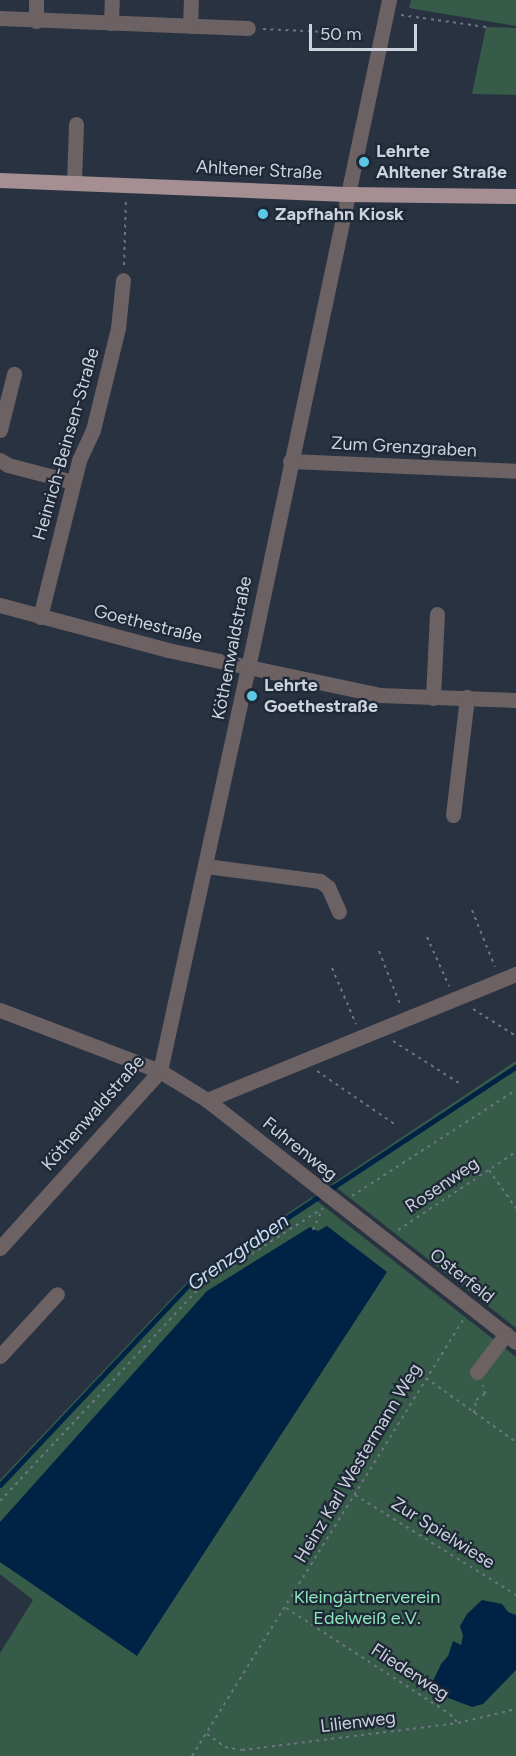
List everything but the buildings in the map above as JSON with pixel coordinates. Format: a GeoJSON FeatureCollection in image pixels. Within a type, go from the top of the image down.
{"type":"FeatureCollection","features":[{"type":"Feature","properties":{"kind":"main road","name":"Ahltener Straße"},"geometry":{"type":"LineString","coordinates":[[0,180],[126,183],[346,194],[516,196]]}},
{"type":"Feature","properties":{"kind":"street"},"geometry":{"type":"LineString","coordinates":[[36,0],[36,21]]}},
{"type":"Feature","properties":{"kind":"street"},"geometry":{"type":"LineString","coordinates":[[111,23],[112,0]]}},
{"type":"Feature","properties":{"kind":"street"},"geometry":{"type":"LineString","coordinates":[[190,26],[191,0]]}},
{"type":"Feature","properties":{"kind":"street","name":"Köthenwaldstraße"},"geometry":{"type":"LineString","coordinates":[[0,1248],[160,1071],[249,668],[346,194],[388,7]]}},
{"type":"Feature","properties":{"kind":"street"},"geometry":{"type":"LineString","coordinates":[[0,18],[248,28]]}},
{"type":"Feature","properties":{"kind":"street"},"geometry":{"type":"LineString","coordinates":[[74,182],[76,124]]}},
{"type":"Feature","properties":{"kind":"street","name":"Heinrich-Beinsen-Straße"},"geometry":{"type":"LineString","coordinates":[[40,617],[79,460],[93,430],[118,328],[123,280]]}},
{"type":"Feature","properties":{"kind":"street"},"geometry":{"type":"LineString","coordinates":[[0,430],[14,374]]}},
{"type":"Feature","properties":{"kind":"street"},"geometry":{"type":"LineString","coordinates":[[0,460],[8,465],[73,482]]}},
{"type":"Feature","properties":{"kind":"street","name":"Zum Grenzgraben"},"geometry":{"type":"LineString","coordinates":[[290,461],[516,471]]}},
{"type":"Feature","properties":{"kind":"street","name":"Goethestraße"},"geometry":{"type":"LineString","coordinates":[[0,605],[40,617],[249,668],[379,695],[516,700]]}},
{"type":"Feature","properties":{"kind":"street"},"geometry":{"type":"LineString","coordinates":[[433,698],[437,614]]}},
{"type":"Feature","properties":{"kind":"street"},"geometry":{"type":"LineString","coordinates":[[453,815],[467,697]]}},
{"type":"Feature","properties":{"kind":"street"},"geometry":{"type":"LineString","coordinates":[[206,866],[320,881],[328,887],[339,912]]}},
{"type":"Feature","properties":{"kind":"street"},"geometry":{"type":"LineString","coordinates":[[207,1100],[516,974]]}},
{"type":"Feature","properties":{"kind":"street","name":"Fuhrenweg"},"geometry":{"type":"LineString","coordinates":[[0,1010],[160,1071],[207,1100],[327,1200],[413,1262]]}},
{"type":"Feature","properties":{"kind":"street","name":"Osterfeld"},"geometry":{"type":"LineString","coordinates":[[413,1262],[511,1338]]}},
{"type":"Feature","properties":{"kind":"street"},"geometry":{"type":"LineString","coordinates":[[0,1356],[57,1294]]}},
{"type":"Feature","properties":{"kind":"street"},"geometry":{"type":"LineString","coordinates":[[477,1372],[511,1338]]}},
{"type":"Feature","properties":{"kind":"path"},"geometry":{"type":"LineString","coordinates":[[388,7],[486,27]]}},
{"type":"Feature","properties":{"kind":"path"},"geometry":{"type":"LineString","coordinates":[[248,28],[380,35]]}},
{"type":"Feature","properties":{"kind":"path"},"geometry":{"type":"LineString","coordinates":[[123,280],[126,183]]}},
{"type":"Feature","properties":{"kind":"path"},"geometry":{"type":"LineString","coordinates":[[472,910],[501,980]]}},
{"type":"Feature","properties":{"kind":"path"},"geometry":{"type":"LineString","coordinates":[[427,937],[455,999],[516,1036]]}},
{"type":"Feature","properties":{"kind":"path"},"geometry":{"type":"LineString","coordinates":[[379,951],[406,1019]]}},
{"type":"Feature","properties":{"kind":"path"},"geometry":{"type":"LineString","coordinates":[[332,968],[361,1037]]}},
{"type":"Feature","properties":{"kind":"path"},"geometry":{"type":"LineString","coordinates":[[377,1031],[459,1083]]}},
{"type":"Feature","properties":{"kind":"path"},"geometry":{"type":"LineString","coordinates":[[302,1061],[396,1125]]}},
{"type":"Feature","properties":{"kind":"path"},"geometry":{"type":"LineString","coordinates":[[0,1501],[201,1286],[327,1200],[360,1192],[516,1090]]}},
{"type":"Feature","properties":{"kind":"path","name":"Rosenweg"},"geometry":{"type":"LineString","coordinates":[[383,1240],[516,1152]]}},
{"type":"Feature","properties":{"kind":"path"},"geometry":{"type":"LineString","coordinates":[[489,1170],[516,1208]]}},
{"type":"Feature","properties":{"kind":"path"},"geometry":{"type":"LineString","coordinates":[[313,1230],[327,1200]]}},
{"type":"Feature","properties":{"kind":"path","name":"Heinz Karl Westermann Weg"},"geometry":{"type":"LineString","coordinates":[[192,1756],[471,1308]]}},
{"type":"Feature","properties":{"kind":"path"},"geometry":{"type":"LineString","coordinates":[[474,1413],[476,1400],[485,1394],[477,1372]]}},
{"type":"Feature","properties":{"kind":"path"},"geometry":{"type":"LineString","coordinates":[[426,1378],[516,1442]]}},
{"type":"Feature","properties":{"kind":"path","name":"Zur Spielwiese"},"geometry":{"type":"LineString","coordinates":[[355,1495],[516,1594]]}},
{"type":"Feature","properties":{"kind":"path","name":"Fliederweg"},"geometry":{"type":"LineString","coordinates":[[285,1608],[450,1714],[458,1723]]}},
{"type":"Feature","properties":{"kind":"path","name":"Lilienweg"},"geometry":{"type":"LineString","coordinates":[[207,1734],[225,1748],[242,1750],[458,1723],[516,1709]]}},
{"type":"Feature","properties":{"kind":"green space"},"geometry":{"type":"Polygon","coordinates":[[[411,0],[516,0],[516,26],[409,8],[411,0]]]}},
{"type":"Feature","properties":{"kind":"green space"},"geometry":{"type":"Polygon","coordinates":[[[486,27],[516,28],[516,95],[472,94],[486,27]]]}},
{"type":"Feature","properties":{"kind":"green space"},"geometry":{"type":"Polygon","coordinates":[[[516,1061],[516,1328],[332,1184],[516,1061]]]}},
{"type":"Feature","properties":{"kind":"green space","name":"Kleingärtnerverein Edelweiß e.V."},"geometry":{"type":"Polygon","coordinates":[[[312,1197],[516,1357],[516,1756],[0,1756],[0,1653],[33,1600],[0,1574],[0,1480],[192,1277],[312,1197]]]}},
{"type":"Feature","properties":{"kind":"water"},"geometry":{"type":"Polygon","coordinates":[[[327,1226],[387,1272],[137,1656],[0,1562],[0,1522],[207,1291],[310,1227],[318,1231],[327,1226]]]}},
{"type":"Feature","properties":{"kind":"water"},"geometry":{"type":"Polygon","coordinates":[[[482,1600],[502,1604],[508,1612],[516,1615],[516,1670],[483,1704],[472,1707],[438,1694],[433,1681],[441,1664],[448,1656],[453,1641],[461,1645],[463,1636],[460,1626],[467,1614],[482,1600]]]}},
{"type":"Feature","properties":{"kind":"waterway","name":"Grenzgraben"},"geometry":{"type":"LineString","coordinates":[[0,1485],[194,1279],[516,1067]]}},
{"type":"Feature","properties":{"kind":"place","name":"Lehrte Ahltener Straße"},"geometry":{"type":"Point","coordinates":[364,162]}},
{"type":"Feature","properties":{"kind":"place","name":"Zapfhahn Kiosk"},"geometry":{"type":"Point","coordinates":[263,214]}},
{"type":"Feature","properties":{"kind":"place","name":"Lehrte Goethestraße"},"geometry":{"type":"Point","coordinates":[252,696]}}]}
